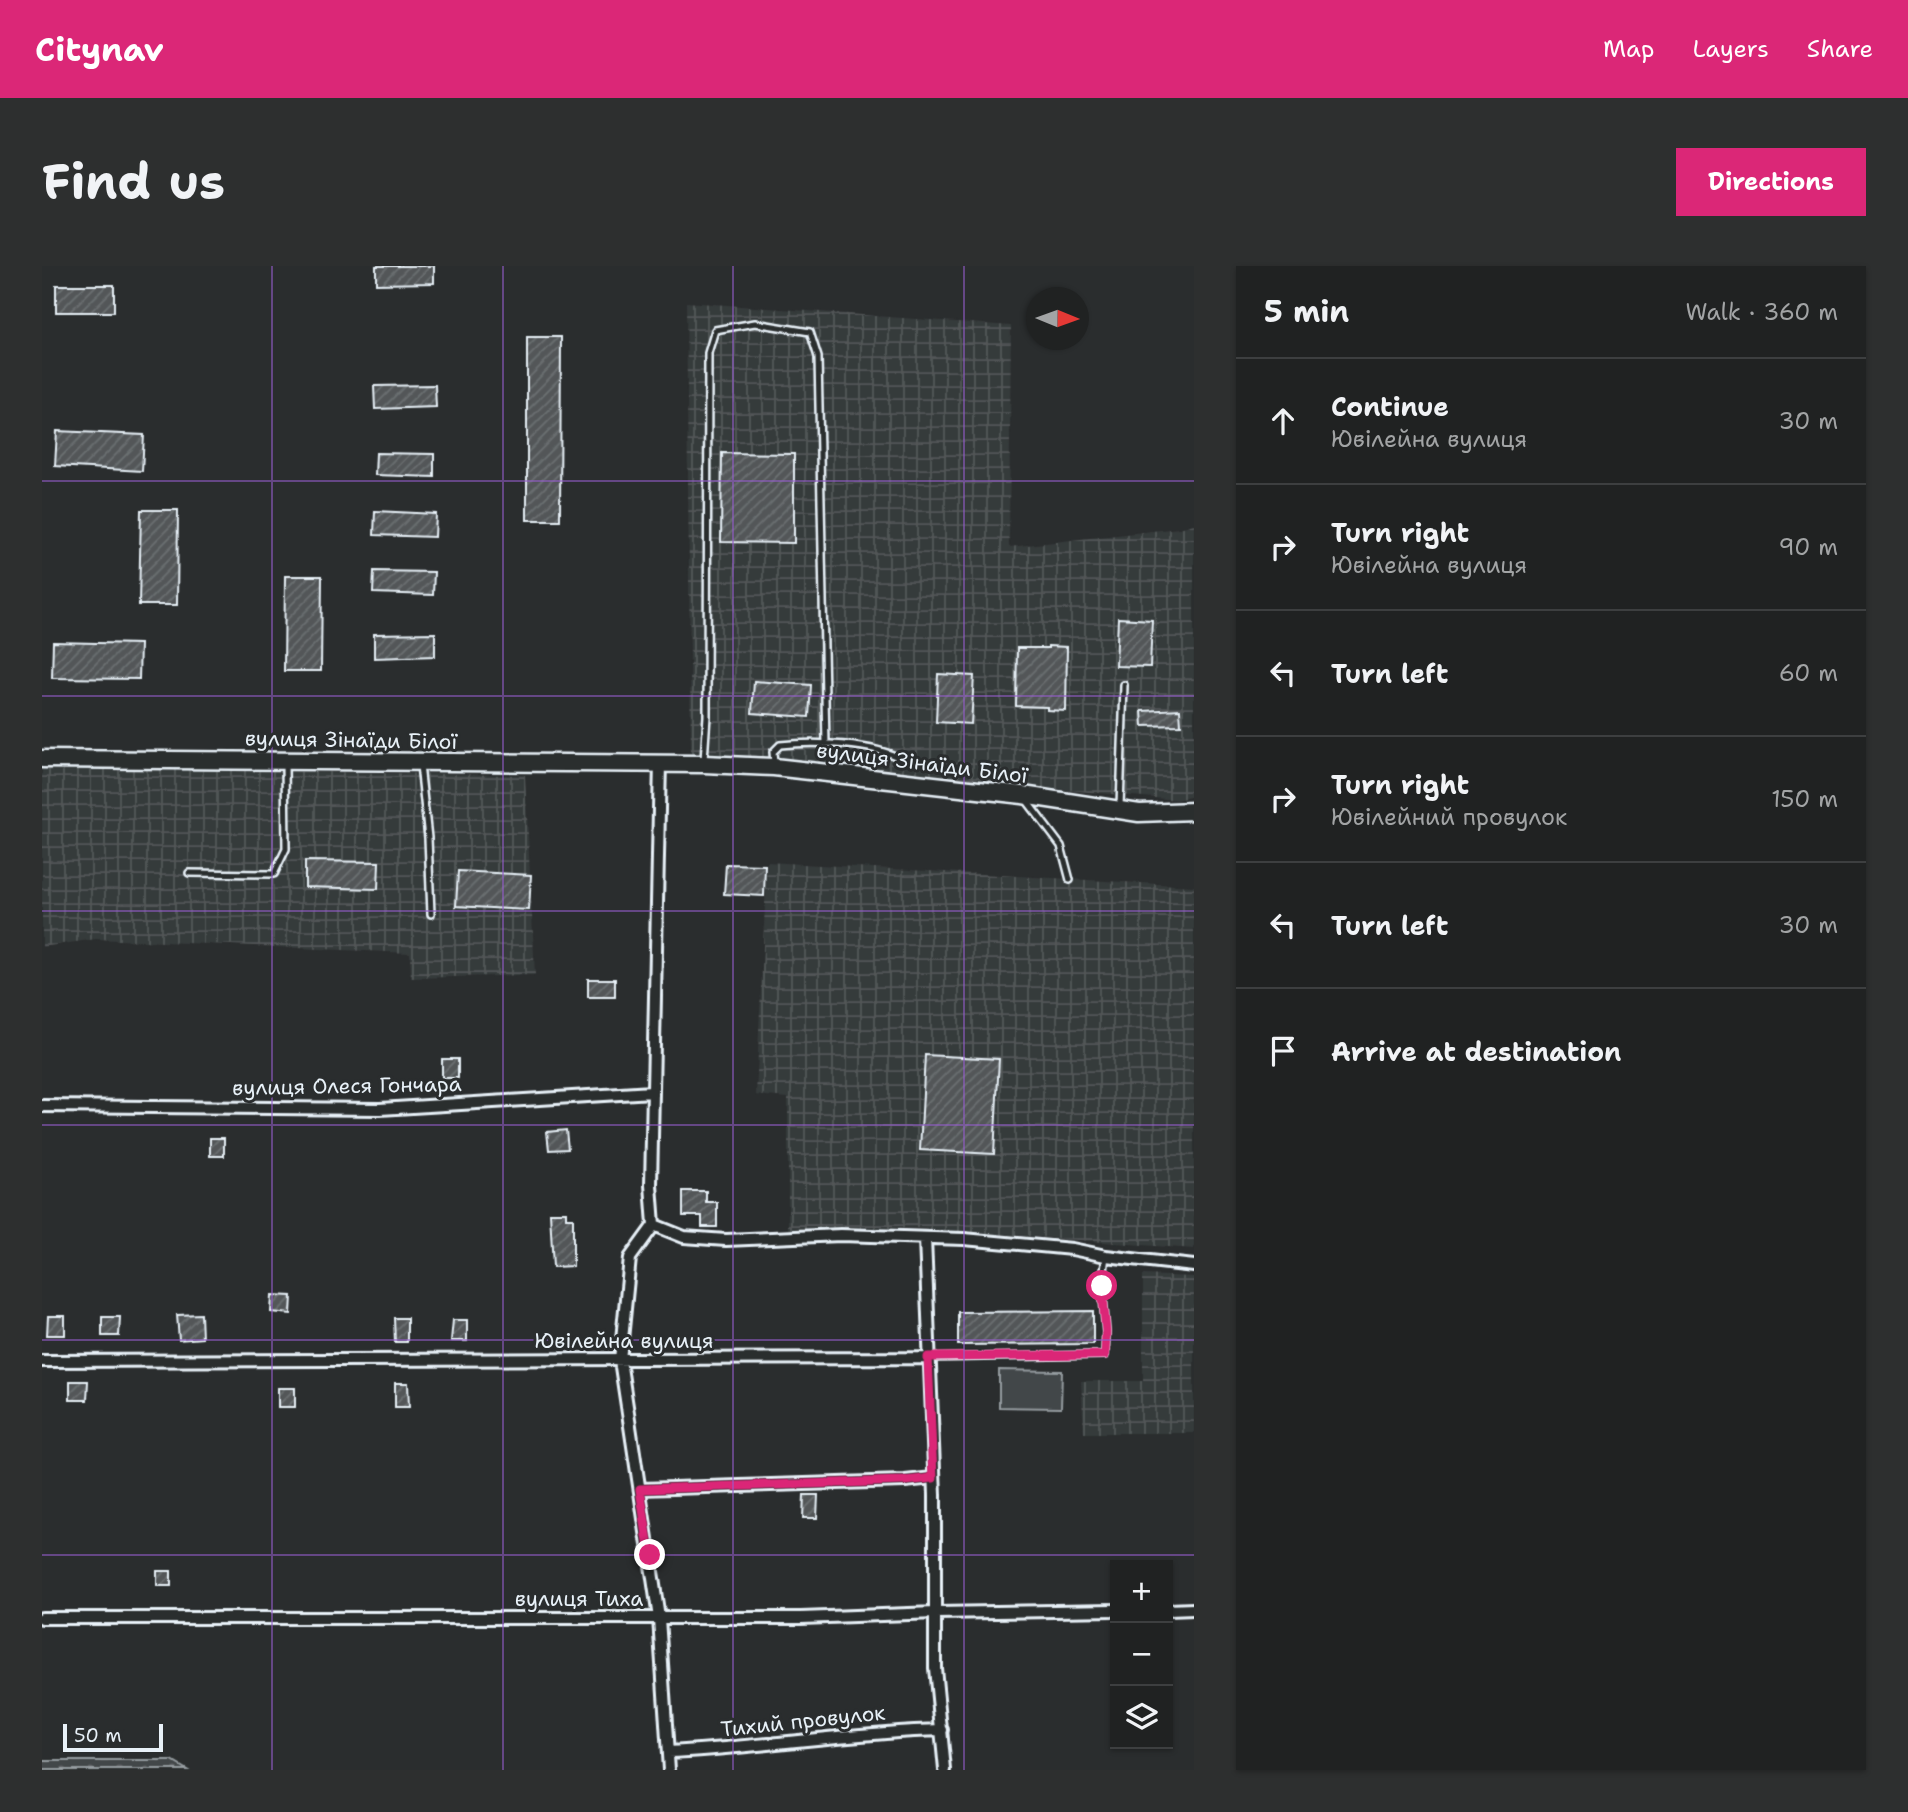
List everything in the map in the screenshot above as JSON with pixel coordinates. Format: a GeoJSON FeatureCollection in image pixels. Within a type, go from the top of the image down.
{"type":"FeatureCollection","features":[{"type":"Feature","properties":{"kind":"street","name":"вулиця Зінаїди Білої"},"geometry":{"type":"LineString","coordinates":[[42,759],[660,762],[774,767],[1023,795],[1139,813],[1186,811]]}},
{"type":"Feature","properties":{"kind":"street"},"geometry":{"type":"LineString","coordinates":[[660,762],[652,1091],[651,1185],[654,1225],[630,1258],[620,1360],[659,1618],[669,1770]]}},
{"type":"Feature","properties":{"kind":"street","name":"вулиця Олеся Гончара"},"geometry":{"type":"LineString","coordinates":[[42,1106],[380,1109],[652,1091]]}},
{"type":"Feature","properties":{"kind":"street"},"geometry":{"type":"LineString","coordinates":[[654,1225],[684,1237],[726,1240],[841,1235],[925,1238],[1072,1249],[1106,1256],[1194,1266]]}},
{"type":"Feature","properties":{"kind":"street"},"geometry":{"type":"LineString","coordinates":[[925,1238],[933,1478],[935,1668],[945,1770]]}},
{"type":"Feature","properties":{"kind":"street","name":"Ювілейна вулиця"},"geometry":{"type":"LineString","coordinates":[[42,1361],[928,1357]]}},
{"type":"Feature","properties":{"kind":"street"},"geometry":{"type":"LineString","coordinates":[[640,1489],[933,1478]]}},
{"type":"Feature","properties":{"kind":"street"},"geometry":{"type":"LineString","coordinates":[[1173,1610],[1194,1609]]}},
{"type":"Feature","properties":{"kind":"street","name":"вулиця Тиха"},"geometry":{"type":"LineString","coordinates":[[42,1618],[801,1618],[1110,1610]]}},
{"type":"Feature","properties":{"kind":"street","name":"Тихий провулок"},"geometry":{"type":"LineString","coordinates":[[668,1752],[724,1750],[891,1731],[942,1730]]}},
{"type":"Feature","properties":{"kind":"lane"},"geometry":{"type":"LineString","coordinates":[[704,764],[707,716],[708,353],[715,330],[755,323],[810,332],[818,357],[826,744]]}},
{"type":"Feature","properties":{"kind":"lane"},"geometry":{"type":"LineString","coordinates":[[1120,810],[1124,685]]}},
{"type":"Feature","properties":{"kind":"lane"},"geometry":{"type":"LineString","coordinates":[[774,767],[773,752],[780,745],[804,742],[874,749],[903,760]]}},
{"type":"Feature","properties":{"kind":"lane"},"geometry":{"type":"LineString","coordinates":[[189,873],[274,874],[286,849],[285,759]]}},
{"type":"Feature","properties":{"kind":"lane"},"geometry":{"type":"LineString","coordinates":[[419,762],[428,838],[431,914]]}},
{"type":"Feature","properties":{"kind":"lane"},"geometry":{"type":"LineString","coordinates":[[1023,795],[1061,846],[1070,880]]}},
{"type":"Feature","properties":{"kind":"lane","name":"Ювілейна вулиця"},"geometry":{"type":"LineString","coordinates":[[928,1357],[1105,1355],[1102,1286],[1106,1256]]}},
{"type":"Feature","properties":{"kind":"shaded area"},"geometry":{"type":"Polygon","coordinates":[[[686,302],[1011,326],[1009,547],[1179,528],[1194,524],[1194,796],[1177,800],[691,756],[686,302]]]}},
{"type":"Feature","properties":{"kind":"shaded area"},"geometry":{"type":"Polygon","coordinates":[[[42,768],[525,775],[535,975],[411,978],[410,953],[96,939],[42,947],[42,768]]]}},
{"type":"Feature","properties":{"kind":"shaded area"},"geometry":{"type":"Polygon","coordinates":[[[767,862],[1194,886],[1194,1249],[918,1228],[788,1230],[788,1098],[756,1095],[767,862]]]}},
{"type":"Feature","properties":{"kind":"shaded area"},"geometry":{"type":"Polygon","coordinates":[[[1143,1275],[1194,1277],[1194,1433],[1084,1433],[1081,1381],[1143,1381],[1143,1275]]]}},
{"type":"Feature","properties":{"kind":"green space"},"geometry":{"type":"Polygon","coordinates":[[[999,1370],[1062,1371],[1061,1408],[999,1407],[999,1370]]]}},
{"type":"Feature","properties":{"kind":"green space"},"geometry":{"type":"Polygon","coordinates":[[[42,1761],[172,1761],[187,1770],[42,1770],[42,1761]]]}},
{"type":"Feature","properties":{"kind":"building"},"geometry":{"type":"Polygon","coordinates":[[[376,266],[434,266],[434,283],[376,284],[376,266]]]}},
{"type":"Feature","properties":{"kind":"building"},"geometry":{"type":"Polygon","coordinates":[[[56,285],[114,285],[114,312],[56,312],[56,285]]]}},
{"type":"Feature","properties":{"kind":"building"},"geometry":{"type":"Polygon","coordinates":[[[527,337],[561,337],[560,520],[527,520],[527,337]]]}},
{"type":"Feature","properties":{"kind":"building"},"geometry":{"type":"Polygon","coordinates":[[[435,385],[436,407],[375,409],[374,386],[435,385]]]}},
{"type":"Feature","properties":{"kind":"building"},"geometry":{"type":"Polygon","coordinates":[[[57,431],[144,435],[142,471],[55,466],[57,431]]]}},
{"type":"Feature","properties":{"kind":"building"},"geometry":{"type":"Polygon","coordinates":[[[376,453],[434,454],[434,477],[375,475],[376,453]]]}},
{"type":"Feature","properties":{"kind":"building"},"geometry":{"type":"Polygon","coordinates":[[[722,453],[794,454],[794,543],[721,542],[722,453]]]}},
{"type":"Feature","properties":{"kind":"building"},"geometry":{"type":"Polygon","coordinates":[[[141,510],[178,510],[177,605],[139,605],[141,510]]]}},
{"type":"Feature","properties":{"kind":"building"},"geometry":{"type":"Polygon","coordinates":[[[375,511],[436,514],[435,537],[374,535],[375,511]]]}},
{"type":"Feature","properties":{"kind":"building"},"geometry":{"type":"Polygon","coordinates":[[[374,571],[434,572],[433,595],[373,593],[374,571]]]}},
{"type":"Feature","properties":{"kind":"building"},"geometry":{"type":"Polygon","coordinates":[[[285,576],[322,576],[321,671],[284,671],[285,576]]]}},
{"type":"Feature","properties":{"kind":"building"},"geometry":{"type":"Polygon","coordinates":[[[1118,618],[1152,620],[1150,667],[1116,666],[1118,618]]]}},
{"type":"Feature","properties":{"kind":"building"},"geometry":{"type":"Polygon","coordinates":[[[435,633],[435,656],[374,658],[374,634],[435,633]]]}},
{"type":"Feature","properties":{"kind":"building"},"geometry":{"type":"Polygon","coordinates":[[[53,642],[140,644],[139,679],[52,678],[53,642]]]}},
{"type":"Feature","properties":{"kind":"building"},"geometry":{"type":"Polygon","coordinates":[[[1067,647],[1066,711],[1016,706],[1017,648],[1067,647]]]}},
{"type":"Feature","properties":{"kind":"building"},"geometry":{"type":"Polygon","coordinates":[[[938,674],[974,676],[971,724],[936,722],[938,674]]]}},
{"type":"Feature","properties":{"kind":"building"},"geometry":{"type":"Polygon","coordinates":[[[754,681],[811,685],[809,717],[752,713],[754,681]]]}},
{"type":"Feature","properties":{"kind":"building"},"geometry":{"type":"Polygon","coordinates":[[[1180,709],[1181,725],[1143,726],[1142,711],[1180,709]]]}},
{"type":"Feature","properties":{"kind":"building"},"geometry":{"type":"Polygon","coordinates":[[[305,861],[379,862],[378,889],[305,887],[305,861]]]}},
{"type":"Feature","properties":{"kind":"building"},"geometry":{"type":"Polygon","coordinates":[[[726,864],[765,865],[764,896],[724,894],[726,864]]]}},
{"type":"Feature","properties":{"kind":"building"},"geometry":{"type":"Polygon","coordinates":[[[458,871],[531,875],[529,910],[456,906],[458,871]]]}},
{"type":"Feature","properties":{"kind":"building"},"geometry":{"type":"Polygon","coordinates":[[[588,979],[615,979],[615,997],[588,997],[588,979]]]}},
{"type":"Feature","properties":{"kind":"building"},"geometry":{"type":"Polygon","coordinates":[[[925,1055],[999,1059],[994,1154],[920,1150],[925,1055]]]}},
{"type":"Feature","properties":{"kind":"building"},"geometry":{"type":"Polygon","coordinates":[[[442,1059],[458,1059],[458,1078],[442,1078],[442,1059]]]}},
{"type":"Feature","properties":{"kind":"building"},"geometry":{"type":"Polygon","coordinates":[[[566,1130],[568,1149],[549,1150],[547,1132],[566,1130]]]}},
{"type":"Feature","properties":{"kind":"building"},"geometry":{"type":"Polygon","coordinates":[[[210,1138],[224,1138],[224,1156],[210,1156],[210,1138]]]}},
{"type":"Feature","properties":{"kind":"building"},"geometry":{"type":"Polygon","coordinates":[[[683,1191],[706,1191],[706,1202],[717,1202],[717,1227],[702,1227],[702,1216],[683,1216],[683,1191]]]}},
{"type":"Feature","properties":{"kind":"building"},"geometry":{"type":"Polygon","coordinates":[[[550,1212],[566,1212],[566,1218],[573,1218],[573,1266],[553,1267],[550,1212]]]}},
{"type":"Feature","properties":{"kind":"building"},"geometry":{"type":"Polygon","coordinates":[[[272,1295],[292,1296],[291,1314],[271,1312],[272,1295]]]}},
{"type":"Feature","properties":{"kind":"building"},"geometry":{"type":"Polygon","coordinates":[[[1093,1311],[1093,1344],[958,1345],[958,1312],[1093,1311]]]}},
{"type":"Feature","properties":{"kind":"building"},"geometry":{"type":"Polygon","coordinates":[[[201,1314],[202,1338],[179,1340],[177,1315],[201,1314]]]}},
{"type":"Feature","properties":{"kind":"building"},"geometry":{"type":"Polygon","coordinates":[[[48,1316],[65,1316],[65,1335],[47,1335],[48,1316]]]}},
{"type":"Feature","properties":{"kind":"building"},"geometry":{"type":"Polygon","coordinates":[[[102,1317],[120,1317],[119,1336],[102,1336],[102,1317]]]}},
{"type":"Feature","properties":{"kind":"building"},"geometry":{"type":"Polygon","coordinates":[[[394,1318],[407,1318],[407,1342],[395,1342],[394,1318]]]}},
{"type":"Feature","properties":{"kind":"building"},"geometry":{"type":"Polygon","coordinates":[[[453,1320],[467,1320],[467,1341],[451,1341],[453,1320]]]}},
{"type":"Feature","properties":{"kind":"building"},"geometry":{"type":"Polygon","coordinates":[[[70,1381],[88,1381],[87,1400],[70,1400],[70,1381]]]}},
{"type":"Feature","properties":{"kind":"building"},"geometry":{"type":"Polygon","coordinates":[[[395,1383],[408,1383],[409,1407],[395,1407],[395,1383]]]}},
{"type":"Feature","properties":{"kind":"building"},"geometry":{"type":"Polygon","coordinates":[[[278,1388],[295,1388],[295,1407],[278,1407],[278,1388]]]}},
{"type":"Feature","properties":{"kind":"building"},"geometry":{"type":"Polygon","coordinates":[[[804,1495],[818,1495],[817,1518],[803,1518],[804,1495]]]}},
{"type":"Feature","properties":{"kind":"building"},"geometry":{"type":"Polygon","coordinates":[[[157,1571],[171,1571],[171,1586],[157,1586],[157,1571]]]}},
{"type":"Feature","properties":{"kind":"route"},"geometry":{"type":"LineString","coordinates":[[650,1555],[640,1489],[933,1478],[928,1357],[1105,1355],[1102,1286]]}}]}
